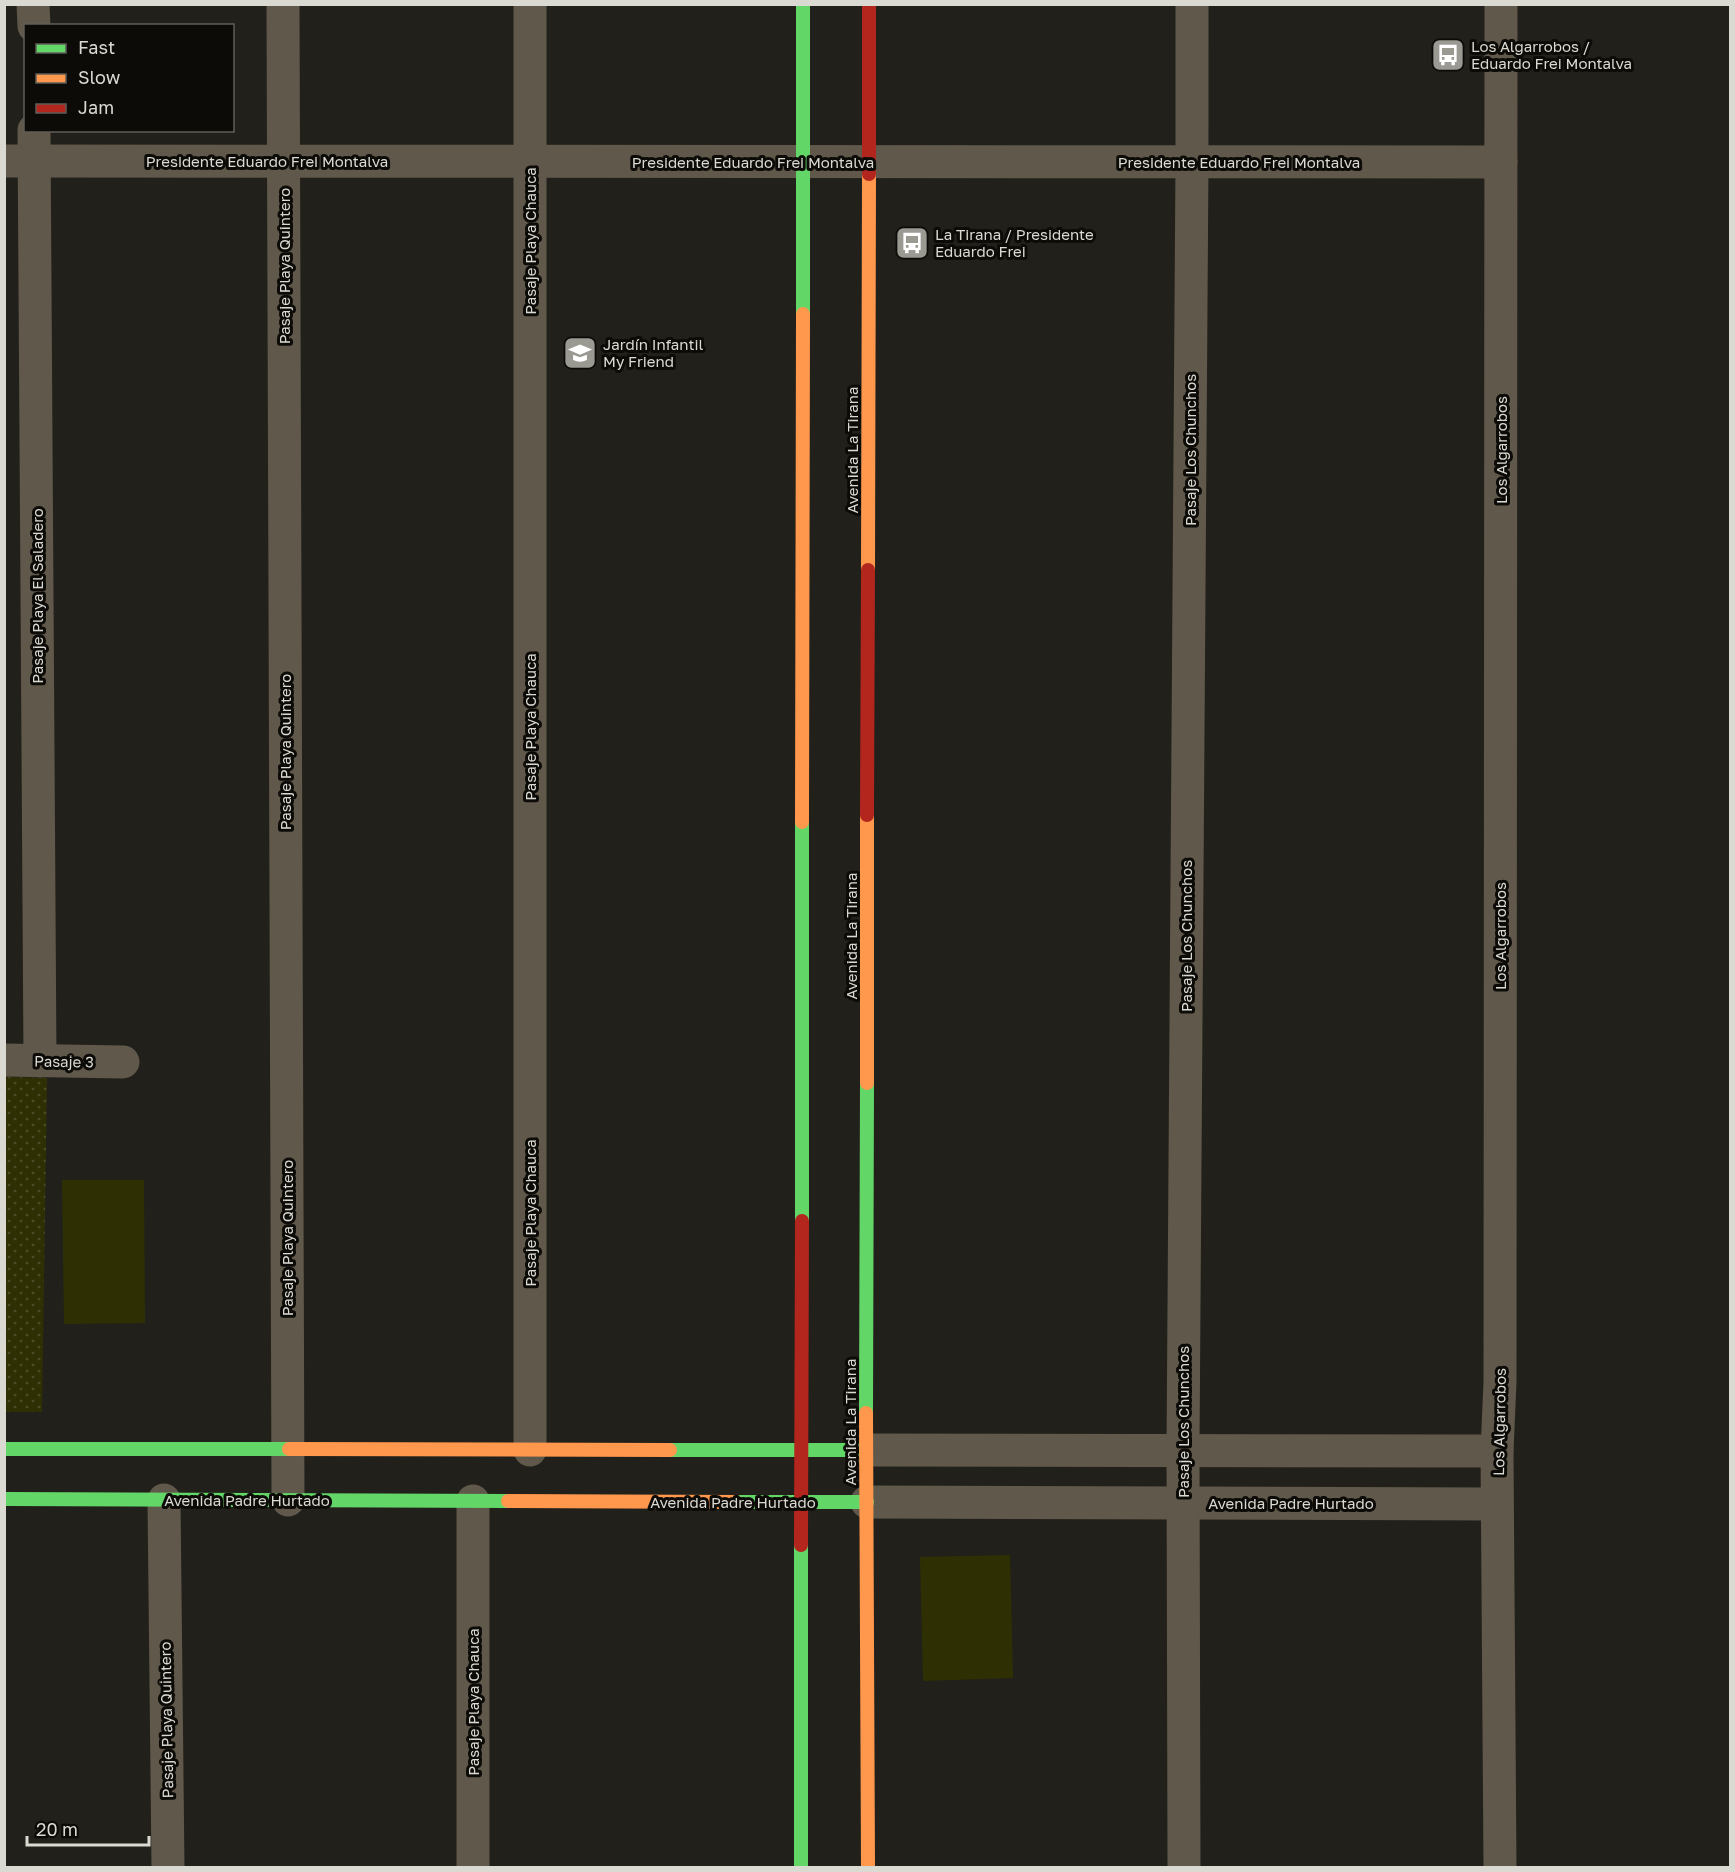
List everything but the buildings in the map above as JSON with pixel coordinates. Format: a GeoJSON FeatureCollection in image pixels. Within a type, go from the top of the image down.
{"type":"FeatureCollection","features":[{"type":"Feature","properties":{"kind":"main road"},"geometry":{"type":"LineString","coordinates":[[801,1868],[802,4]]}},
{"type":"Feature","properties":{"kind":"main road","name":"Avenida La Tirana"},"geometry":{"type":"LineString","coordinates":[[868,1868],[869,4]]}},
{"type":"Feature","properties":{"kind":"main road"},"geometry":{"type":"LineString","coordinates":[[4,1449],[867,1450]]}},
{"type":"Feature","properties":{"kind":"main road","name":"Avenida Padre Hurtado"},"geometry":{"type":"LineString","coordinates":[[4,1499],[867,1502]]}},
{"type":"Feature","properties":{"kind":"street"},"geometry":{"type":"LineString","coordinates":[[33,4],[34,24]]}},
{"type":"Feature","properties":{"kind":"street","name":"Pasaje Playa Quintero"},"geometry":{"type":"LineString","coordinates":[[283,4],[288,1500]]}},
{"type":"Feature","properties":{"kind":"street","name":"Pasaje Playa Chauca"},"geometry":{"type":"LineString","coordinates":[[530,4],[530,1450]]}},
{"type":"Feature","properties":{"kind":"street","name":"Pasaje Los Chunchos"},"geometry":{"type":"LineString","coordinates":[[1184,1868],[1183,1450],[1192,4]]}},
{"type":"Feature","properties":{"kind":"street","name":"Los Algarrobos"},"geometry":{"type":"LineString","coordinates":[[1500,1868],[1497,1451],[1500,1358],[1501,4]]}},
{"type":"Feature","properties":{"kind":"street","name":"Presidente Eduardo Frei Montalva"},"geometry":{"type":"LineString","coordinates":[[24,151],[284,161],[1501,162]]}},
{"type":"Feature","properties":{"kind":"street","name":"Pasaje Playa El Saladero"},"geometry":{"type":"LineString","coordinates":[[24,151],[40,1061]]}},
{"type":"Feature","properties":{"kind":"street","name":"Pasaje 3"},"geometry":{"type":"LineString","coordinates":[[4,1060],[123,1062]]}},
{"type":"Feature","properties":{"kind":"street"},"geometry":{"type":"LineString","coordinates":[[867,1450],[1497,1451]]}},
{"type":"Feature","properties":{"kind":"street","name":"Pasaje Playa Quintero"},"geometry":{"type":"LineString","coordinates":[[164,1500],[168,1868]]}},
{"type":"Feature","properties":{"kind":"street","name":"Pasaje Playa Chauca"},"geometry":{"type":"LineString","coordinates":[[473,1501],[474,1868]]}},
{"type":"Feature","properties":{"kind":"street","name":"Avenida Padre Hurtado"},"geometry":{"type":"LineString","coordinates":[[867,1502],[1497,1504]]}},
{"type":"Feature","properties":{"kind":"shaded area"},"geometry":{"type":"Polygon","coordinates":[[[5,1077],[47,1078],[42,1412],[5,1412],[5,1077]]]}},
{"type":"Feature","properties":{"kind":"shaded area"},"geometry":{"type":"Polygon","coordinates":[[[62,1180],[144,1180],[145,1323],[64,1324],[62,1180]]]}},
{"type":"Feature","properties":{"kind":"shaded area"},"geometry":{"type":"Polygon","coordinates":[[[1010,1555],[1013,1678],[923,1681],[920,1557],[1010,1555]]]}},
{"type":"Feature","properties":{"kind":"traffic: fast"},"geometry":{"type":"LineString","coordinates":[[803,4],[803,314]]}},
{"type":"Feature","properties":{"kind":"traffic: fast"},"geometry":{"type":"LineString","coordinates":[[802,822],[802,1221]]}},
{"type":"Feature","properties":{"kind":"traffic: fast"},"geometry":{"type":"LineString","coordinates":[[866,1413],[867,1083]]}},
{"type":"Feature","properties":{"kind":"traffic: fast"},"geometry":{"type":"LineString","coordinates":[[4,1449],[289,1449]]}},
{"type":"Feature","properties":{"kind":"traffic: fast"},"geometry":{"type":"LineString","coordinates":[[670,1450],[866,1450]]}},
{"type":"Feature","properties":{"kind":"traffic: fast"},"geometry":{"type":"LineString","coordinates":[[4,1499],[508,1501]]}},
{"type":"Feature","properties":{"kind":"traffic: fast"},"geometry":{"type":"LineString","coordinates":[[736,1502],[867,1502]]}},
{"type":"Feature","properties":{"kind":"traffic: fast"},"geometry":{"type":"LineString","coordinates":[[801,1545],[801,1868]]}},
{"type":"Feature","properties":{"kind":"traffic: slow"},"geometry":{"type":"LineString","coordinates":[[868,570],[869,174]]}},
{"type":"Feature","properties":{"kind":"traffic: slow"},"geometry":{"type":"LineString","coordinates":[[802,822],[803,314]]}},
{"type":"Feature","properties":{"kind":"traffic: slow"},"geometry":{"type":"LineString","coordinates":[[867,815],[867,1083]]}},
{"type":"Feature","properties":{"kind":"traffic: slow"},"geometry":{"type":"LineString","coordinates":[[866,1413],[868,1868]]}},
{"type":"Feature","properties":{"kind":"traffic: slow"},"geometry":{"type":"LineString","coordinates":[[289,1449],[670,1450]]}},
{"type":"Feature","properties":{"kind":"traffic: slow"},"geometry":{"type":"LineString","coordinates":[[508,1501],[736,1502]]}},
{"type":"Feature","properties":{"kind":"traffic: jam"},"geometry":{"type":"LineString","coordinates":[[869,4],[869,174]]}},
{"type":"Feature","properties":{"kind":"traffic: jam"},"geometry":{"type":"LineString","coordinates":[[867,815],[868,570]]}},
{"type":"Feature","properties":{"kind":"traffic: jam"},"geometry":{"type":"LineString","coordinates":[[801,1545],[802,1221]]}},
{"type":"Feature","properties":{"kind":"place","name":"Los Algarrobos / Eduardo Frei Montalva"},"geometry":{"type":"Point","coordinates":[1448,55]}},
{"type":"Feature","properties":{"kind":"place","name":"La Tirana / Presidente Eduardo Frei"},"geometry":{"type":"Point","coordinates":[912,243]}},
{"type":"Feature","properties":{"kind":"place","name":"Jardín Infantil My Friend"},"geometry":{"type":"Point","coordinates":[580,353]}}]}
